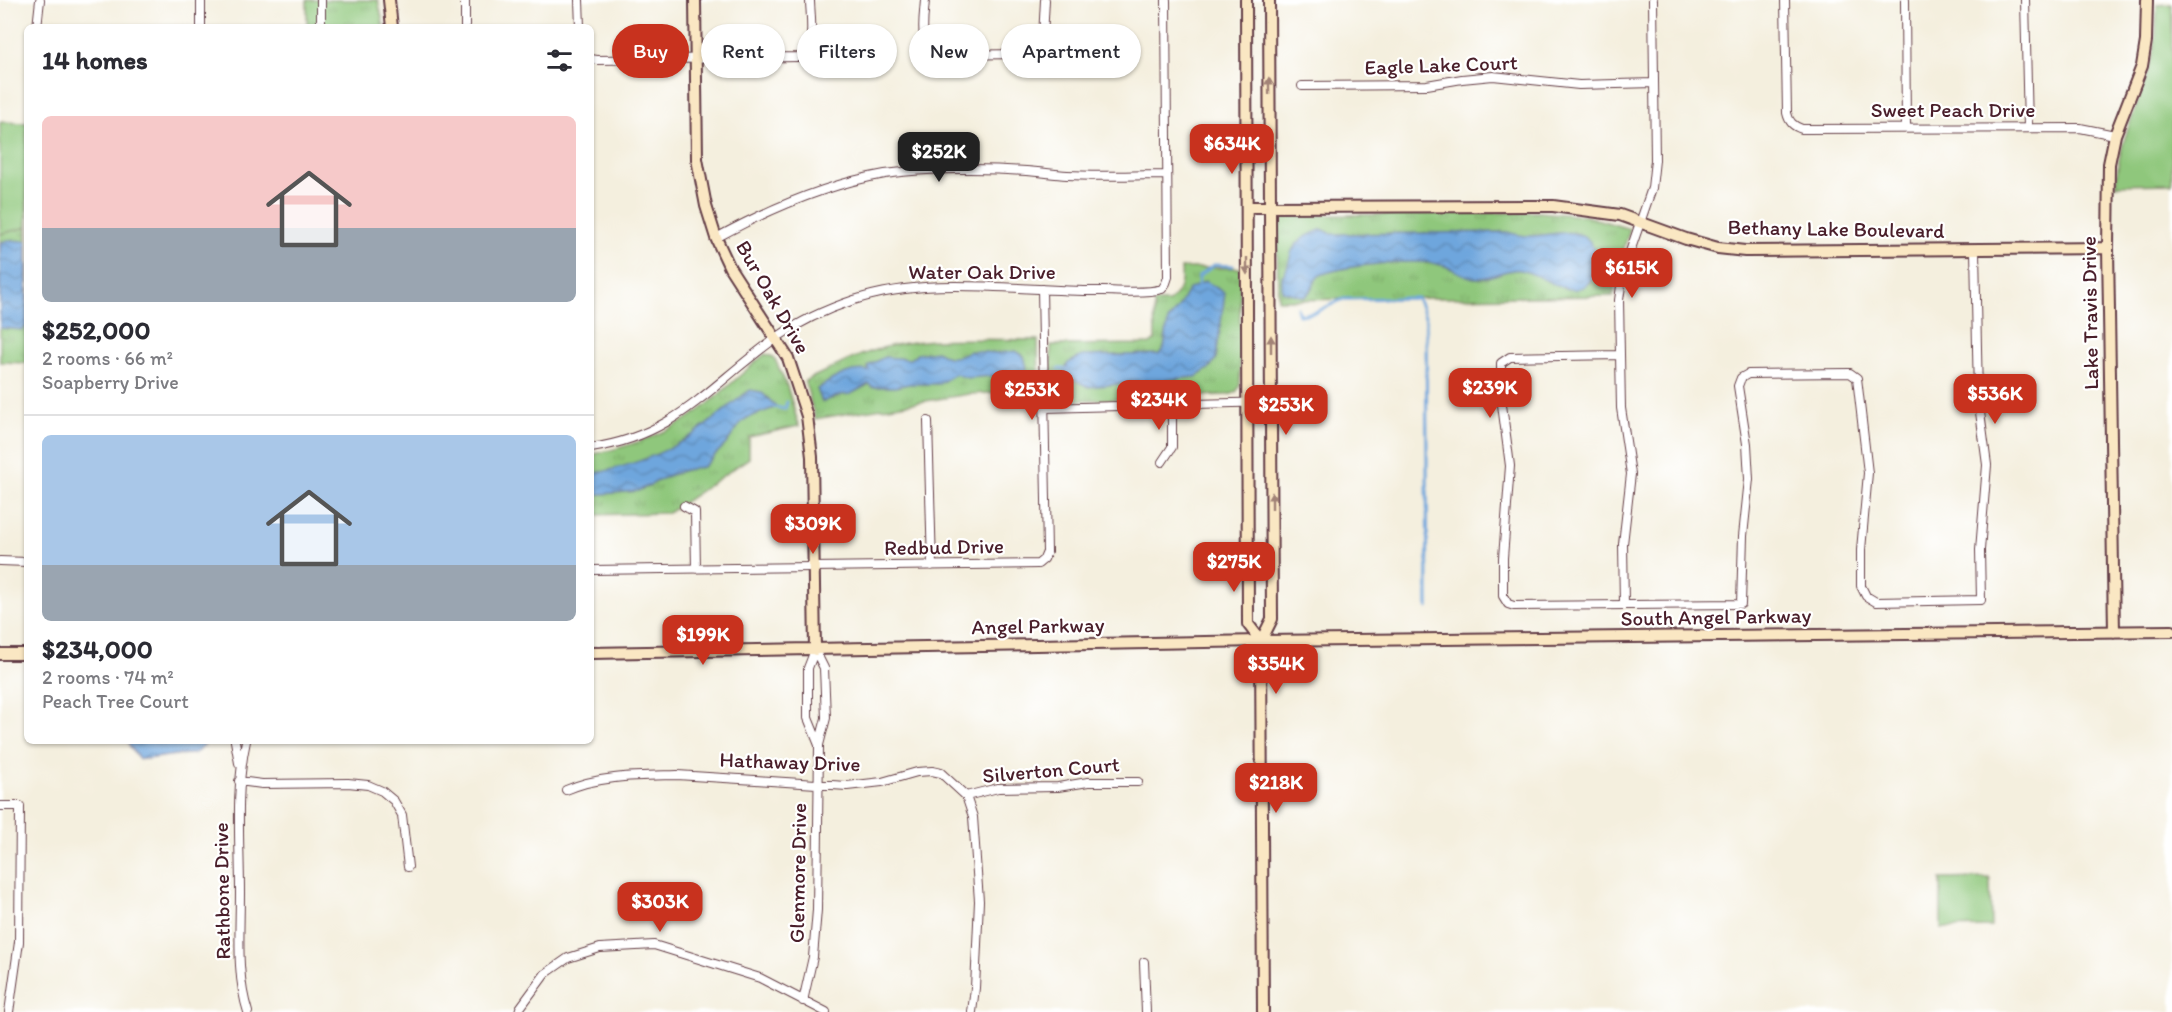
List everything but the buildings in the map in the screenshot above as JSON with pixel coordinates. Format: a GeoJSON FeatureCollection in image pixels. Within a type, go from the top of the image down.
{"type":"FeatureCollection","features":[{"type":"Feature","properties":{"kind":"main road"},"geometry":{"type":"LineString","coordinates":[[389,0],[392,24]]}},
{"type":"Feature","properties":{"kind":"main road","name":"Bur Oak Drive"},"geometry":{"type":"LineString","coordinates":[[695,0],[697,58],[695,116],[700,187],[716,238],[730,268],[788,358],[796,378],[808,424],[813,466],[815,650]]}},
{"type":"Feature","properties":{"kind":"main road"},"geometry":{"type":"LineString","coordinates":[[1246,0],[1248,624],[1261,641]]}},
{"type":"Feature","properties":{"kind":"main road"},"geometry":{"type":"LineString","coordinates":[[1263,1012],[1261,641],[1272,619],[1269,0]]}},
{"type":"Feature","properties":{"kind":"main road","name":"Lake Travis Drive"},"geometry":{"type":"LineString","coordinates":[[2114,632],[2108,248],[2109,164],[2115,135],[2142,66],[2146,41],[2147,0]]}},
{"type":"Feature","properties":{"kind":"main road","name":"Bethany Lake Boulevard"},"geometry":{"type":"LineString","coordinates":[[1247,207],[1553,206],[1620,214],[1686,239],[1718,248],[1745,251],[2108,248]]}},
{"type":"Feature","properties":{"kind":"main road","name":"South Angel Parkway"},"geometry":{"type":"LineString","coordinates":[[1261,641],[2172,631]]}},
{"type":"Feature","properties":{"kind":"main road","name":"Angel Parkway"},"geometry":{"type":"LineString","coordinates":[[594,653],[1261,641]]}},
{"type":"Feature","properties":{"kind":"main road"},"geometry":{"type":"LineString","coordinates":[[0,654],[24,654]]}},
{"type":"Feature","properties":{"kind":"street"},"geometry":{"type":"LineString","coordinates":[[37,24],[40,0]]}},
{"type":"Feature","properties":{"kind":"street"},"geometry":{"type":"LineString","coordinates":[[201,0],[201,24]]}},
{"type":"Feature","properties":{"kind":"street"},"geometry":{"type":"LineString","coordinates":[[321,0],[321,24]]}},
{"type":"Feature","properties":{"kind":"street"},"geometry":{"type":"LineString","coordinates":[[465,0],[465,24]]}},
{"type":"Feature","properties":{"kind":"street"},"geometry":{"type":"LineString","coordinates":[[579,0],[580,24]]}},
{"type":"Feature","properties":{"kind":"street"},"geometry":{"type":"LineString","coordinates":[[594,60],[799,57],[805,55],[810,46],[810,0]]}},
{"type":"Feature","properties":{"kind":"street"},"geometry":{"type":"LineString","coordinates":[[925,0],[924,41],[934,54],[1030,54],[1039,48],[1043,37],[1045,0]]}},
{"type":"Feature","properties":{"kind":"street"},"geometry":{"type":"LineString","coordinates":[[716,238],[785,204],[885,174],[945,170],[1027,171],[1076,175],[1167,175],[1166,0]]}},
{"type":"Feature","properties":{"kind":"street"},"geometry":{"type":"LineString","coordinates":[[1624,604],[1623,544],[1631,474],[1621,408],[1620,287],[1652,188],[1655,160],[1653,0]]}},
{"type":"Feature","properties":{"kind":"street","name":"Sweet Peach Drive"},"geometry":{"type":"LineString","coordinates":[[1785,0],[1787,113],[1791,124],[1802,129],[2080,128],[2115,135]]}},
{"type":"Feature","properties":{"kind":"street"},"geometry":{"type":"LineString","coordinates":[[1905,0],[1906,128]]}},
{"type":"Feature","properties":{"kind":"street"},"geometry":{"type":"LineString","coordinates":[[2025,0],[2028,128]]}},
{"type":"Feature","properties":{"kind":"street","name":"Eagle Lake Court"},"geometry":{"type":"LineString","coordinates":[[1302,86],[1427,85],[1493,76],[1579,85],[1654,83]]}},
{"type":"Feature","properties":{"kind":"street","name":"Water Oak Drive"},"geometry":{"type":"LineString","coordinates":[[594,447],[632,438],[662,426],[700,401],[776,338],[795,326],[853,300],[899,289],[964,286],[1086,291],[1158,290],[1168,280],[1167,175]]}},
{"type":"Feature","properties":{"kind":"street"},"geometry":{"type":"LineString","coordinates":[[1620,355],[1510,357],[1501,363],[1501,398],[1510,466],[1503,546],[1505,602],[1514,606],[1741,604],[1743,536],[1749,479],[1739,381],[1748,374],[1850,373],[1857,378],[1868,473],[1861,550],[1863,592],[1876,602],[1981,600],[1980,550],[1987,465],[1978,397],[1975,250]]}},
{"type":"Feature","properties":{"kind":"street"},"geometry":{"type":"LineString","coordinates":[[1042,289],[1044,408],[1271,402]]}},
{"type":"Feature","properties":{"kind":"street"},"geometry":{"type":"LineString","coordinates":[[1162,462],[1172,447],[1172,405]]}},
{"type":"Feature","properties":{"kind":"street","name":"Redbud Drive"},"geometry":{"type":"LineString","coordinates":[[594,570],[1038,564],[1047,552],[1044,408]]}},
{"type":"Feature","properties":{"kind":"street"},"geometry":{"type":"LineString","coordinates":[[928,421],[932,566]]}},
{"type":"Feature","properties":{"kind":"street"},"geometry":{"type":"LineString","coordinates":[[684,506],[695,512],[696,569]]}},
{"type":"Feature","properties":{"kind":"street"},"geometry":{"type":"LineString","coordinates":[[0,561],[24,562]]}},
{"type":"Feature","properties":{"kind":"street","name":"Glenmore Drive"},"geometry":{"type":"LineString","coordinates":[[815,650],[808,668],[808,718],[819,745]]}},
{"type":"Feature","properties":{"kind":"street","name":"Glenmore Drive"},"geometry":{"type":"LineString","coordinates":[[803,1001],[813,957],[817,910],[819,745],[826,718],[824,668],[815,650]]}},
{"type":"Feature","properties":{"kind":"street","name":"Rathbone Drive"},"geometry":{"type":"LineString","coordinates":[[236,744],[240,769]]}},
{"type":"Feature","properties":{"kind":"street","name":"Rathbone Drive"},"geometry":{"type":"LineString","coordinates":[[245,744],[239,781],[240,956],[243,997],[248,1012]]}},
{"type":"Feature","properties":{"kind":"street","name":"Hathaway Drive"},"geometry":{"type":"LineString","coordinates":[[566,790],[592,781],[677,775],[847,786],[882,782],[917,772],[932,771],[941,773],[966,796]]}},
{"type":"Feature","properties":{"kind":"street"},"geometry":{"type":"LineString","coordinates":[[239,781],[262,784],[348,783],[368,785],[382,791],[394,801],[402,815],[408,867]]}},
{"type":"Feature","properties":{"kind":"street","name":"Silverton Court"},"geometry":{"type":"LineString","coordinates":[[966,796],[998,788],[1138,782]]}},
{"type":"Feature","properties":{"kind":"street"},"geometry":{"type":"LineString","coordinates":[[966,796],[973,817],[979,901],[972,1012]]}},
{"type":"Feature","properties":{"kind":"street"},"geometry":{"type":"LineString","coordinates":[[0,806],[20,806],[19,942],[9,1012]]}},
{"type":"Feature","properties":{"kind":"street"},"geometry":{"type":"LineString","coordinates":[[519,1012],[545,974],[568,958],[600,948],[654,945],[760,978],[826,1012]]}},
{"type":"Feature","properties":{"kind":"street"},"geometry":{"type":"LineString","coordinates":[[1143,962],[1146,1012]]}},
{"type":"Feature","properties":{"kind":"green space"},"geometry":{"type":"Polygon","coordinates":[[[307,0],[378,0],[383,24],[307,24],[307,0]]]}},
{"type":"Feature","properties":{"kind":"green space"},"geometry":{"type":"Polygon","coordinates":[[[2172,4],[2172,184],[2116,185],[2122,149],[2150,65],[2156,36],[2157,5],[2172,4]]]}},
{"type":"Feature","properties":{"kind":"green space"},"geometry":{"type":"Polygon","coordinates":[[[0,122],[24,123],[24,228],[0,234],[0,122]]]}},
{"type":"Feature","properties":{"kind":"green space"},"geometry":{"type":"Polygon","coordinates":[[[1539,212],[1586,216],[1630,229],[1617,269],[1613,296],[1278,300],[1277,222],[1282,216],[1539,212]]]}},
{"type":"Feature","properties":{"kind":"green space"},"geometry":{"type":"Polygon","coordinates":[[[24,228],[24,363],[0,362],[0,234],[24,228]]]}},
{"type":"Feature","properties":{"kind":"green space"},"geometry":{"type":"Polygon","coordinates":[[[1181,268],[1240,268],[1240,385],[1236,391],[1226,395],[1054,400],[1051,395],[1051,345],[1150,344],[1155,340],[1154,302],[1169,302],[1176,294],[1181,283],[1181,268]]]}},
{"type":"Feature","properties":{"kind":"green space"},"geometry":{"type":"Polygon","coordinates":[[[964,339],[1038,340],[1039,391],[969,394],[815,419],[805,381],[846,361],[890,346],[907,343],[964,339]]]}},
{"type":"Feature","properties":{"kind":"green space"},"geometry":{"type":"Polygon","coordinates":[[[765,354],[774,357],[787,386],[799,426],[749,437],[749,458],[668,513],[594,515],[594,454],[623,447],[668,430],[709,403],[765,354]]]}},
{"type":"Feature","properties":{"kind":"green space"},"geometry":{"type":"Polygon","coordinates":[[[1990,878],[1991,927],[1941,928],[1941,879],[1990,878]]]}},
{"type":"Feature","properties":{"kind":"water"},"geometry":{"type":"Polygon","coordinates":[[[1322,229],[1332,234],[1507,232],[1537,236],[1575,233],[1589,241],[1595,253],[1596,266],[1590,281],[1576,289],[1562,287],[1527,271],[1510,270],[1485,278],[1475,278],[1441,265],[1400,262],[1365,265],[1323,274],[1317,278],[1308,295],[1304,297],[1282,291],[1282,276],[1293,249],[1302,239],[1322,229]]]}},
{"type":"Feature","properties":{"kind":"water"},"geometry":{"type":"Polygon","coordinates":[[[7,240],[24,241],[23,330],[0,328],[0,243],[7,240]]]}},
{"type":"Feature","properties":{"kind":"water"},"geometry":{"type":"Polygon","coordinates":[[[1205,281],[1225,293],[1216,359],[1210,368],[1196,377],[1088,387],[1063,374],[1068,363],[1082,356],[1159,354],[1164,348],[1168,321],[1188,290],[1205,281]]]}},
{"type":"Feature","properties":{"kind":"water"},"geometry":{"type":"Polygon","coordinates":[[[936,351],[948,357],[955,357],[970,351],[999,353],[1016,351],[1024,356],[1027,368],[1023,375],[1015,378],[993,376],[967,378],[955,374],[939,384],[872,387],[869,384],[851,394],[822,402],[817,389],[848,372],[869,371],[868,366],[884,357],[910,359],[917,354],[936,351]]]}},
{"type":"Feature","properties":{"kind":"water"},"geometry":{"type":"Polygon","coordinates":[[[750,390],[761,392],[777,407],[747,418],[703,467],[668,476],[638,491],[594,495],[594,473],[651,457],[679,443],[693,435],[750,390]]]}},
{"type":"Feature","properties":{"kind":"water"},"geometry":{"type":"Polygon","coordinates":[[[204,744],[204,746],[194,754],[139,759],[129,745],[204,744]]]}},
{"type":"Feature","properties":{"kind":"waterway"},"geometry":{"type":"LineString","coordinates":[[1198,287],[1199,276],[1214,265],[1233,266]]}},
{"type":"Feature","properties":{"kind":"waterway"},"geometry":{"type":"LineString","coordinates":[[1297,308],[1299,315],[1316,312],[1343,299],[1417,298],[1426,319],[1428,608]]}},
{"type":"Feature","properties":{"kind":"waterway"},"geometry":{"type":"LineString","coordinates":[[1058,369],[1068,369]]}},
{"type":"Feature","properties":{"kind":"waterway"},"geometry":{"type":"LineString","coordinates":[[774,407],[785,409],[787,402]]}}]}
